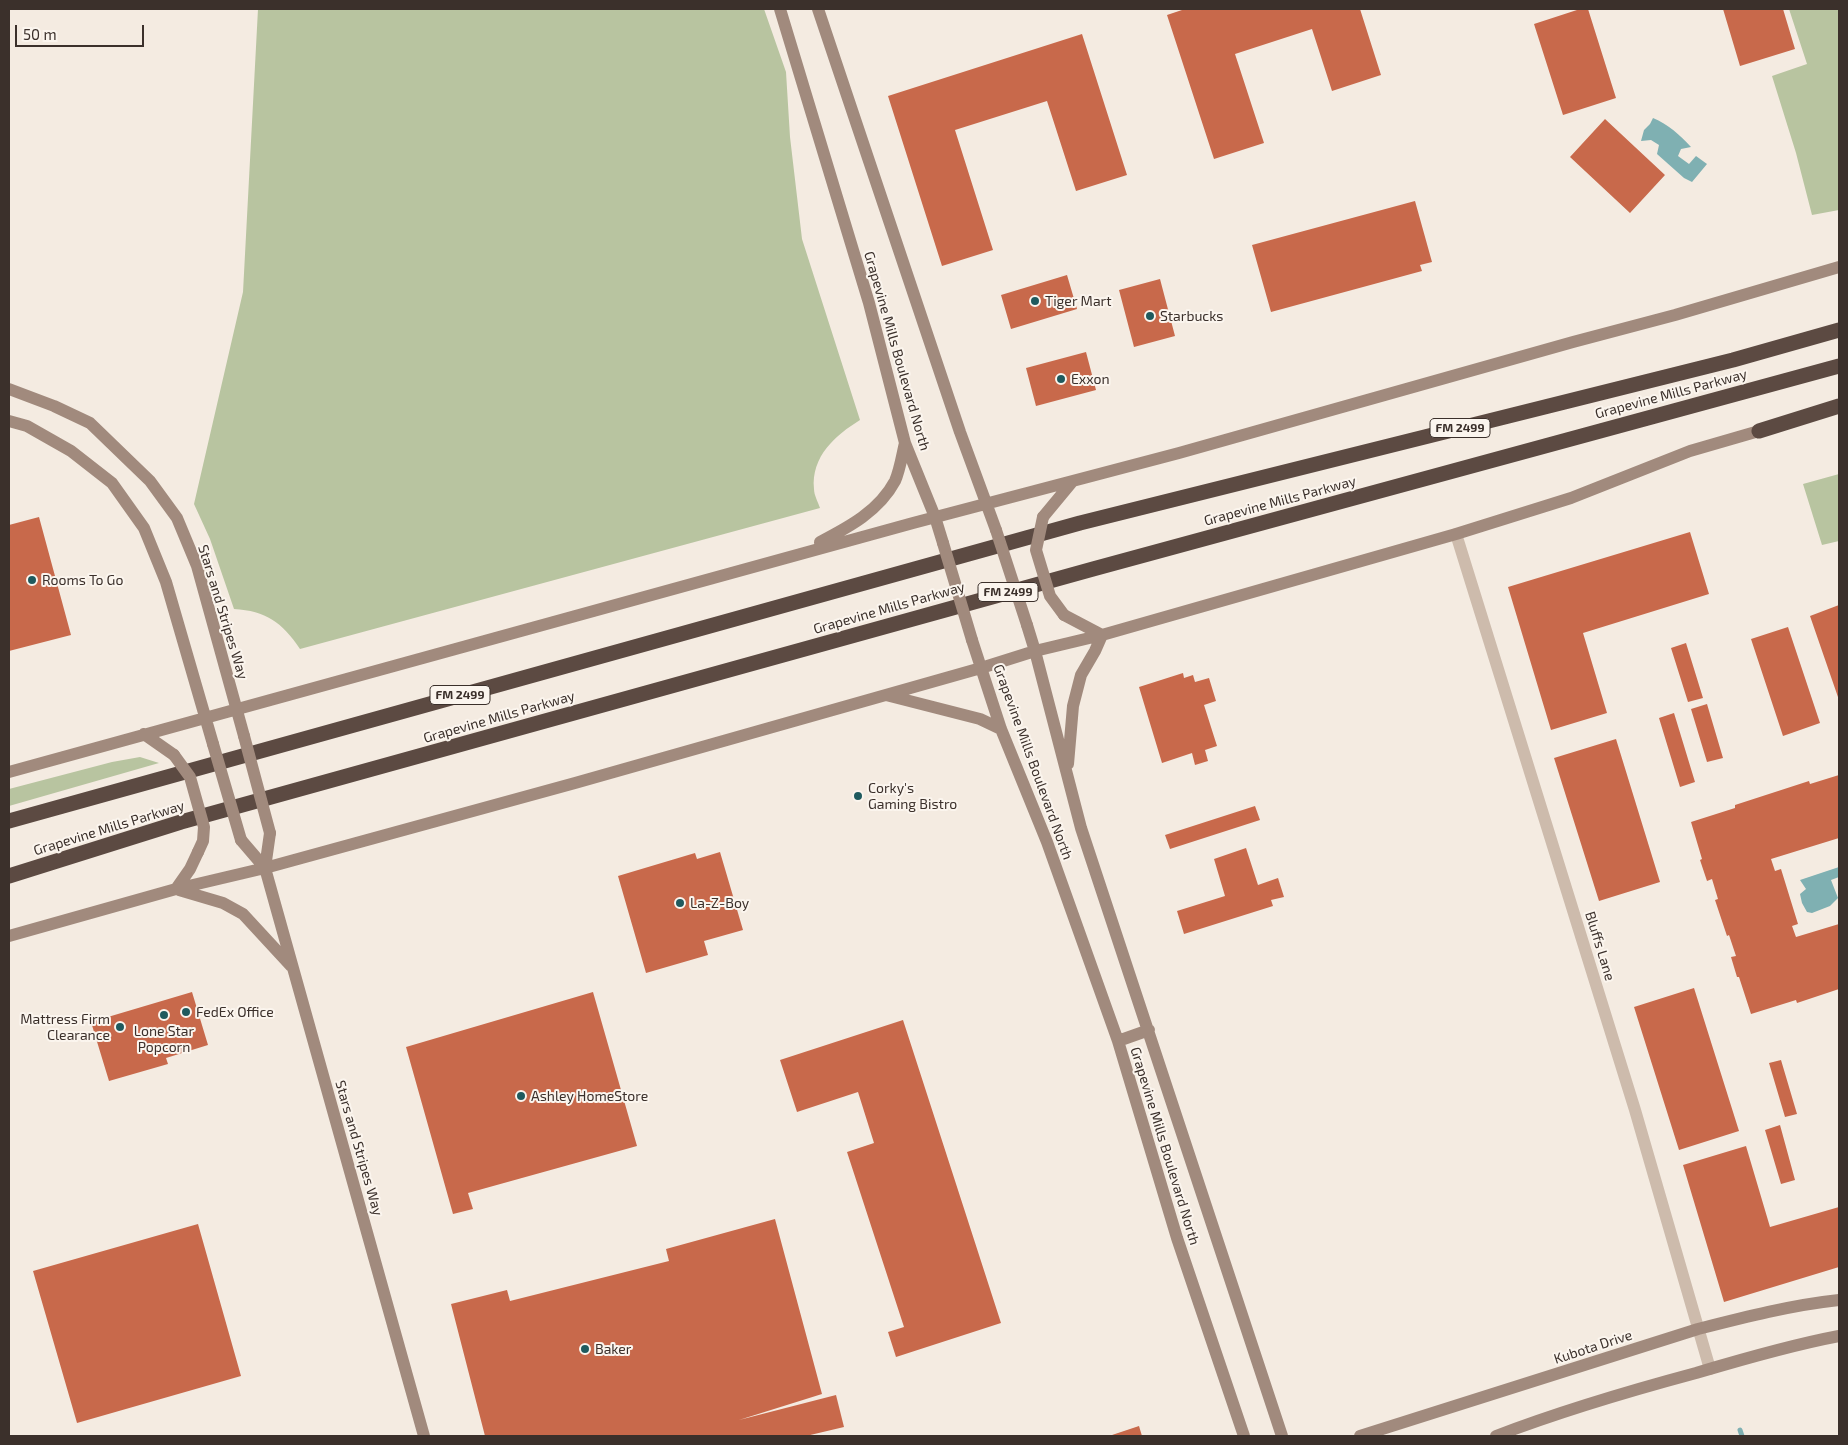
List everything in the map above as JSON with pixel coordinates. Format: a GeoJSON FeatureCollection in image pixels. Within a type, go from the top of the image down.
{"type":"FeatureCollection","features":[{"type":"Feature","properties":{"kind":"highway","name":"Grapevine Mills Parkway"},"geometry":{"type":"LineString","coordinates":[[9,821],[1080,523],[1733,360],[1839,330]]}},
{"type":"Feature","properties":{"kind":"highway","name":"Grapevine Mills Parkway"},"geometry":{"type":"LineString","coordinates":[[9,876],[200,817],[1093,569],[1839,366]]}},
{"type":"Feature","properties":{"kind":"highway"},"geometry":{"type":"LineString","coordinates":[[1759,431],[1839,406]]}},
{"type":"Feature","properties":{"kind":"main road","name":"Grapevine Mills Boulevard North"},"geometry":{"type":"LineString","coordinates":[[780,9],[869,303],[905,443],[935,517],[1001,728],[1047,842],[1118,1041],[1177,1238],[1244,1436]]}},
{"type":"Feature","properties":{"kind":"main road","name":"Grapevine Mills Boulevard North"},"geometry":{"type":"LineString","coordinates":[[818,9],[1036,651],[1081,828],[1282,1436]]}},
{"type":"Feature","properties":{"kind":"main road"},"geometry":{"type":"LineString","coordinates":[[9,772],[205,716],[935,517],[1072,482],[1675,315],[1839,267]]}},
{"type":"Feature","properties":{"kind":"main road","name":"Stars and Stripes Way"},"geometry":{"type":"LineString","coordinates":[[9,389],[54,406],[90,423],[150,481],[177,518],[197,566],[270,833],[265,868],[424,1436]]}},
{"type":"Feature","properties":{"kind":"main road","name":"Stars and Stripes Way"},"geometry":{"type":"LineString","coordinates":[[9,421],[28,426],[71,451],[112,483],[144,528],[166,582],[241,840],[265,868]]}},
{"type":"Feature","properties":{"kind":"main road"},"geometry":{"type":"LineString","coordinates":[[9,936],[176,889],[265,868],[575,783],[1036,651],[1102,635],[1456,534],[1571,498],[1690,451],[1759,431]]}},
{"type":"Feature","properties":{"kind":"main road"},"geometry":{"type":"LineString","coordinates":[[796,555],[847,528],[880,503],[895,480],[905,443]]}},
{"type":"Feature","properties":{"kind":"main road"},"geometry":{"type":"LineString","coordinates":[[1072,482],[1043,517],[1036,550],[1050,596],[1064,615],[1102,635]]}},
{"type":"Feature","properties":{"kind":"main road"},"geometry":{"type":"LineString","coordinates":[[1067,774],[1073,706],[1081,675],[1102,635]]}},
{"type":"Feature","properties":{"kind":"main road"},"geometry":{"type":"LineString","coordinates":[[886,695],[980,719],[1001,728]]}},
{"type":"Feature","properties":{"kind":"main road"},"geometry":{"type":"LineString","coordinates":[[144,734],[174,755],[190,777],[204,827],[203,841],[190,870],[176,889]]}},
{"type":"Feature","properties":{"kind":"main road"},"geometry":{"type":"LineString","coordinates":[[176,889],[223,902],[243,914],[293,968]]}},
{"type":"Feature","properties":{"kind":"main road"},"geometry":{"type":"LineString","coordinates":[[1118,1041],[1149,1030]]}},
{"type":"Feature","properties":{"kind":"main road","name":"Kubota Drive"},"geometry":{"type":"LineString","coordinates":[[1360,1436],[1698,1329],[1751,1316],[1839,1300]]}},
{"type":"Feature","properties":{"kind":"main road"},"geometry":{"type":"LineString","coordinates":[[1496,1436],[1542,1419],[1710,1368],[1803,1343],[1839,1336]]}},
{"type":"Feature","properties":{"kind":"street","name":"Bluffs Lane"},"geometry":{"type":"LineString","coordinates":[[1456,534],[1635,1110],[1710,1368]]}},
{"type":"Feature","properties":{"kind":"green space"},"geometry":{"type":"Polygon","coordinates":[[[258,9],[764,9],[786,72],[790,137],[802,239],[860,420],[842,432],[821,457],[814,477],[814,491],[820,508],[300,649],[280,625],[264,615],[234,609],[210,539],[194,504],[243,292],[258,9]]]}},
{"type":"Feature","properties":{"kind":"green space"},"geometry":{"type":"Polygon","coordinates":[[[1789,9],[1839,9],[1839,210],[1812,215],[1796,153],[1772,76],[1807,64],[1789,9]]]}},
{"type":"Feature","properties":{"kind":"green space"},"geometry":{"type":"Polygon","coordinates":[[[1839,474],[1839,541],[1822,545],[1803,484],[1839,474]]]}},
{"type":"Feature","properties":{"kind":"green space"},"geometry":{"type":"Polygon","coordinates":[[[140,757],[159,763],[9,806],[9,789],[112,762],[140,757]]]}},
{"type":"Feature","properties":{"kind":"water"},"geometry":{"type":"Polygon","coordinates":[[[1653,118],[1674,130],[1691,147],[1681,149],[1678,156],[1689,164],[1696,156],[1707,164],[1692,182],[1684,178],[1657,154],[1659,145],[1651,140],[1641,141],[1644,130],[1653,118]]]}},
{"type":"Feature","properties":{"kind":"water"},"geometry":{"type":"Polygon","coordinates":[[[1839,867],[1839,877],[1831,880],[1838,898],[1830,906],[1812,913],[1807,912],[1800,894],[1806,889],[1800,880],[1839,867]]]}},
{"type":"Feature","properties":{"kind":"building"},"geometry":{"type":"Polygon","coordinates":[[[1185,9],[1360,9],[1381,75],[1332,91],[1312,29],[1235,54],[1264,143],[1214,159],[1167,15],[1185,9]]]}},
{"type":"Feature","properties":{"kind":"building"},"geometry":{"type":"Polygon","coordinates":[[[1580,9],[1588,9],[1616,98],[1563,115],[1534,24],[1580,9]]]}},
{"type":"Feature","properties":{"kind":"building"},"geometry":{"type":"Polygon","coordinates":[[[1723,9],[1783,9],[1795,49],[1740,66],[1723,9]]]}},
{"type":"Feature","properties":{"kind":"building"},"geometry":{"type":"Polygon","coordinates":[[[1082,34],[1127,175],[1076,191],[1047,101],[955,130],[993,250],[942,266],[888,96],[1082,34]]]}},
{"type":"Feature","properties":{"kind":"building"},"geometry":{"type":"Polygon","coordinates":[[[1605,119],[1665,175],[1630,213],[1570,157],[1605,119]]]}},
{"type":"Feature","properties":{"kind":"building"},"geometry":{"type":"Polygon","coordinates":[[[1415,201],[1432,262],[1420,265],[1422,271],[1271,312],[1252,245],[1415,201]]]}},
{"type":"Feature","properties":{"kind":"building"},"geometry":{"type":"Polygon","coordinates":[[[1067,275],[1077,309],[1011,329],[1001,295],[1067,275]]]}},
{"type":"Feature","properties":{"kind":"building"},"geometry":{"type":"Polygon","coordinates":[[[1160,279],[1175,336],[1134,347],[1119,290],[1160,279]]]}},
{"type":"Feature","properties":{"kind":"building","name":"Exxon"},"geometry":{"type":"Polygon","coordinates":[[[1086,352],[1096,390],[1036,406],[1026,368],[1086,352]]]}},
{"type":"Feature","properties":{"kind":"building","name":"Rooms To Go"},"geometry":{"type":"Polygon","coordinates":[[[39,517],[71,635],[9,651],[9,525],[39,517]]]}},
{"type":"Feature","properties":{"kind":"building"},"geometry":{"type":"Polygon","coordinates":[[[1690,532],[1709,594],[1583,633],[1607,713],[1551,730],[1508,587],[1690,532]]]}},
{"type":"Feature","properties":{"kind":"building"},"geometry":{"type":"Polygon","coordinates":[[[1839,605],[1839,700],[1810,616],[1839,605]]]}},
{"type":"Feature","properties":{"kind":"building"},"geometry":{"type":"Polygon","coordinates":[[[1788,627],[1820,723],[1783,736],[1751,639],[1788,627]]]}},
{"type":"Feature","properties":{"kind":"building"},"geometry":{"type":"Polygon","coordinates":[[[1686,643],[1703,698],[1688,702],[1671,648],[1686,643]]]}},
{"type":"Feature","properties":{"kind":"building"},"geometry":{"type":"Polygon","coordinates":[[[1183,673],[1184,678],[1193,675],[1195,682],[1209,678],[1216,701],[1204,705],[1217,746],[1205,750],[1208,761],[1195,765],[1192,753],[1162,763],[1139,687],[1183,673]]]}},
{"type":"Feature","properties":{"kind":"building"},"geometry":{"type":"Polygon","coordinates":[[[1707,704],[1723,758],[1707,762],[1691,709],[1707,704]]]}},
{"type":"Feature","properties":{"kind":"building"},"geometry":{"type":"Polygon","coordinates":[[[1674,713],[1695,782],[1680,787],[1659,718],[1674,713]]]}},
{"type":"Feature","properties":{"kind":"building"},"geometry":{"type":"Polygon","coordinates":[[[1616,739],[1660,882],[1599,901],[1554,758],[1616,739]]]}},
{"type":"Feature","properties":{"kind":"building"},"geometry":{"type":"Polygon","coordinates":[[[1839,775],[1839,838],[1771,859],[1775,871],[1781,869],[1798,924],[1792,926],[1796,937],[1839,924],[1839,989],[1797,1003],[1796,1000],[1751,1014],[1731,957],[1736,956],[1715,900],[1718,899],[1712,879],[1707,881],[1691,822],[1735,808],[1735,805],[1809,781],[1810,784],[1839,775]]]}},
{"type":"Feature","properties":{"kind":"building"},"geometry":{"type":"Polygon","coordinates":[[[1255,806],[1260,820],[1170,849],[1165,835],[1255,806]]]}},
{"type":"Feature","properties":{"kind":"building"},"geometry":{"type":"Polygon","coordinates":[[[1246,848],[1258,885],[1278,878],[1284,897],[1271,900],[1273,906],[1184,934],[1177,911],[1225,896],[1214,859],[1246,848]]]}},
{"type":"Feature","properties":{"kind":"building","name":"La-Z-Boy"},"geometry":{"type":"Polygon","coordinates":[[[720,852],[743,930],[704,941],[708,955],[646,973],[618,876],[695,853],[697,859],[720,852]]]}},
{"type":"Feature","properties":{"kind":"building"},"geometry":{"type":"Polygon","coordinates":[[[1694,988],[1739,1131],[1679,1150],[1634,1007],[1694,988]]]}},
{"type":"Feature","properties":{"kind":"building"},"geometry":{"type":"Polygon","coordinates":[[[192,992],[208,1045],[166,1058],[168,1064],[109,1081],[91,1022],[192,992]]]}},
{"type":"Feature","properties":{"kind":"building","name":"Ashley HomeStore"},"geometry":{"type":"Polygon","coordinates":[[[593,992],[637,1146],[468,1193],[473,1209],[453,1214],[406,1047],[593,992]]]}},
{"type":"Feature","properties":{"kind":"building"},"geometry":{"type":"Polygon","coordinates":[[[903,1020],[1001,1323],[896,1357],[888,1332],[904,1327],[847,1152],[874,1143],[858,1092],[797,1112],[780,1060],[903,1020]]]}},
{"type":"Feature","properties":{"kind":"building"},"geometry":{"type":"Polygon","coordinates":[[[1781,1060],[1797,1114],[1785,1117],[1769,1063],[1781,1060]]]}},
{"type":"Feature","properties":{"kind":"building"},"geometry":{"type":"Polygon","coordinates":[[[1780,1125],[1795,1180],[1781,1184],[1765,1130],[1780,1125]]]}},
{"type":"Feature","properties":{"kind":"building"},"geometry":{"type":"Polygon","coordinates":[[[1746,1146],[1770,1227],[1839,1207],[1839,1267],[1724,1302],[1683,1165],[1746,1146]]]}},
{"type":"Feature","properties":{"kind":"building","name":"Baker"},"geometry":{"type":"Polygon","coordinates":[[[775,1219],[822,1394],[739,1420],[836,1395],[844,1427],[806,1436],[485,1436],[451,1304],[507,1290],[510,1301],[669,1261],[666,1249],[775,1219]]]}},
{"type":"Feature","properties":{"kind":"building"},"geometry":{"type":"Polygon","coordinates":[[[198,1224],[241,1376],[77,1423],[33,1271],[198,1224]]]}},
{"type":"Feature","properties":{"kind":"building"},"geometry":{"type":"Polygon","coordinates":[[[1139,1426],[1142,1436],[1109,1436],[1139,1426]]]}},
{"type":"Feature","properties":{"kind":"waterway"},"geometry":{"type":"LineString","coordinates":[[1740,1430],[1742,1436]]}},
{"type":"Feature","properties":{"kind":"place","name":"Tiger Mart"},"geometry":{"type":"Point","coordinates":[1035,301]}},
{"type":"Feature","properties":{"kind":"place","name":"Starbucks"},"geometry":{"type":"Point","coordinates":[1150,316]}},
{"type":"Feature","properties":{"kind":"place","name":"Exxon"},"geometry":{"type":"Point","coordinates":[1061,379]}},
{"type":"Feature","properties":{"kind":"place","name":"Rooms To Go"},"geometry":{"type":"Point","coordinates":[32,580]}},
{"type":"Feature","properties":{"kind":"place","name":"Corky's Gaming Bistro"},"geometry":{"type":"Point","coordinates":[858,796]}},
{"type":"Feature","properties":{"kind":"place","name":"La-Z-Boy"},"geometry":{"type":"Point","coordinates":[680,903]}},
{"type":"Feature","properties":{"kind":"place","name":"FedEx Office"},"geometry":{"type":"Point","coordinates":[186,1012]}},
{"type":"Feature","properties":{"kind":"place","name":"Lone Star Popcorn"},"geometry":{"type":"Point","coordinates":[164,1015]}},
{"type":"Feature","properties":{"kind":"place","name":"Mattress Firm Clearance"},"geometry":{"type":"Point","coordinates":[120,1027]}},
{"type":"Feature","properties":{"kind":"place","name":"Ashley HomeStore"},"geometry":{"type":"Point","coordinates":[521,1096]}},
{"type":"Feature","properties":{"kind":"place","name":"Baker"},"geometry":{"type":"Point","coordinates":[585,1349]}}]}
